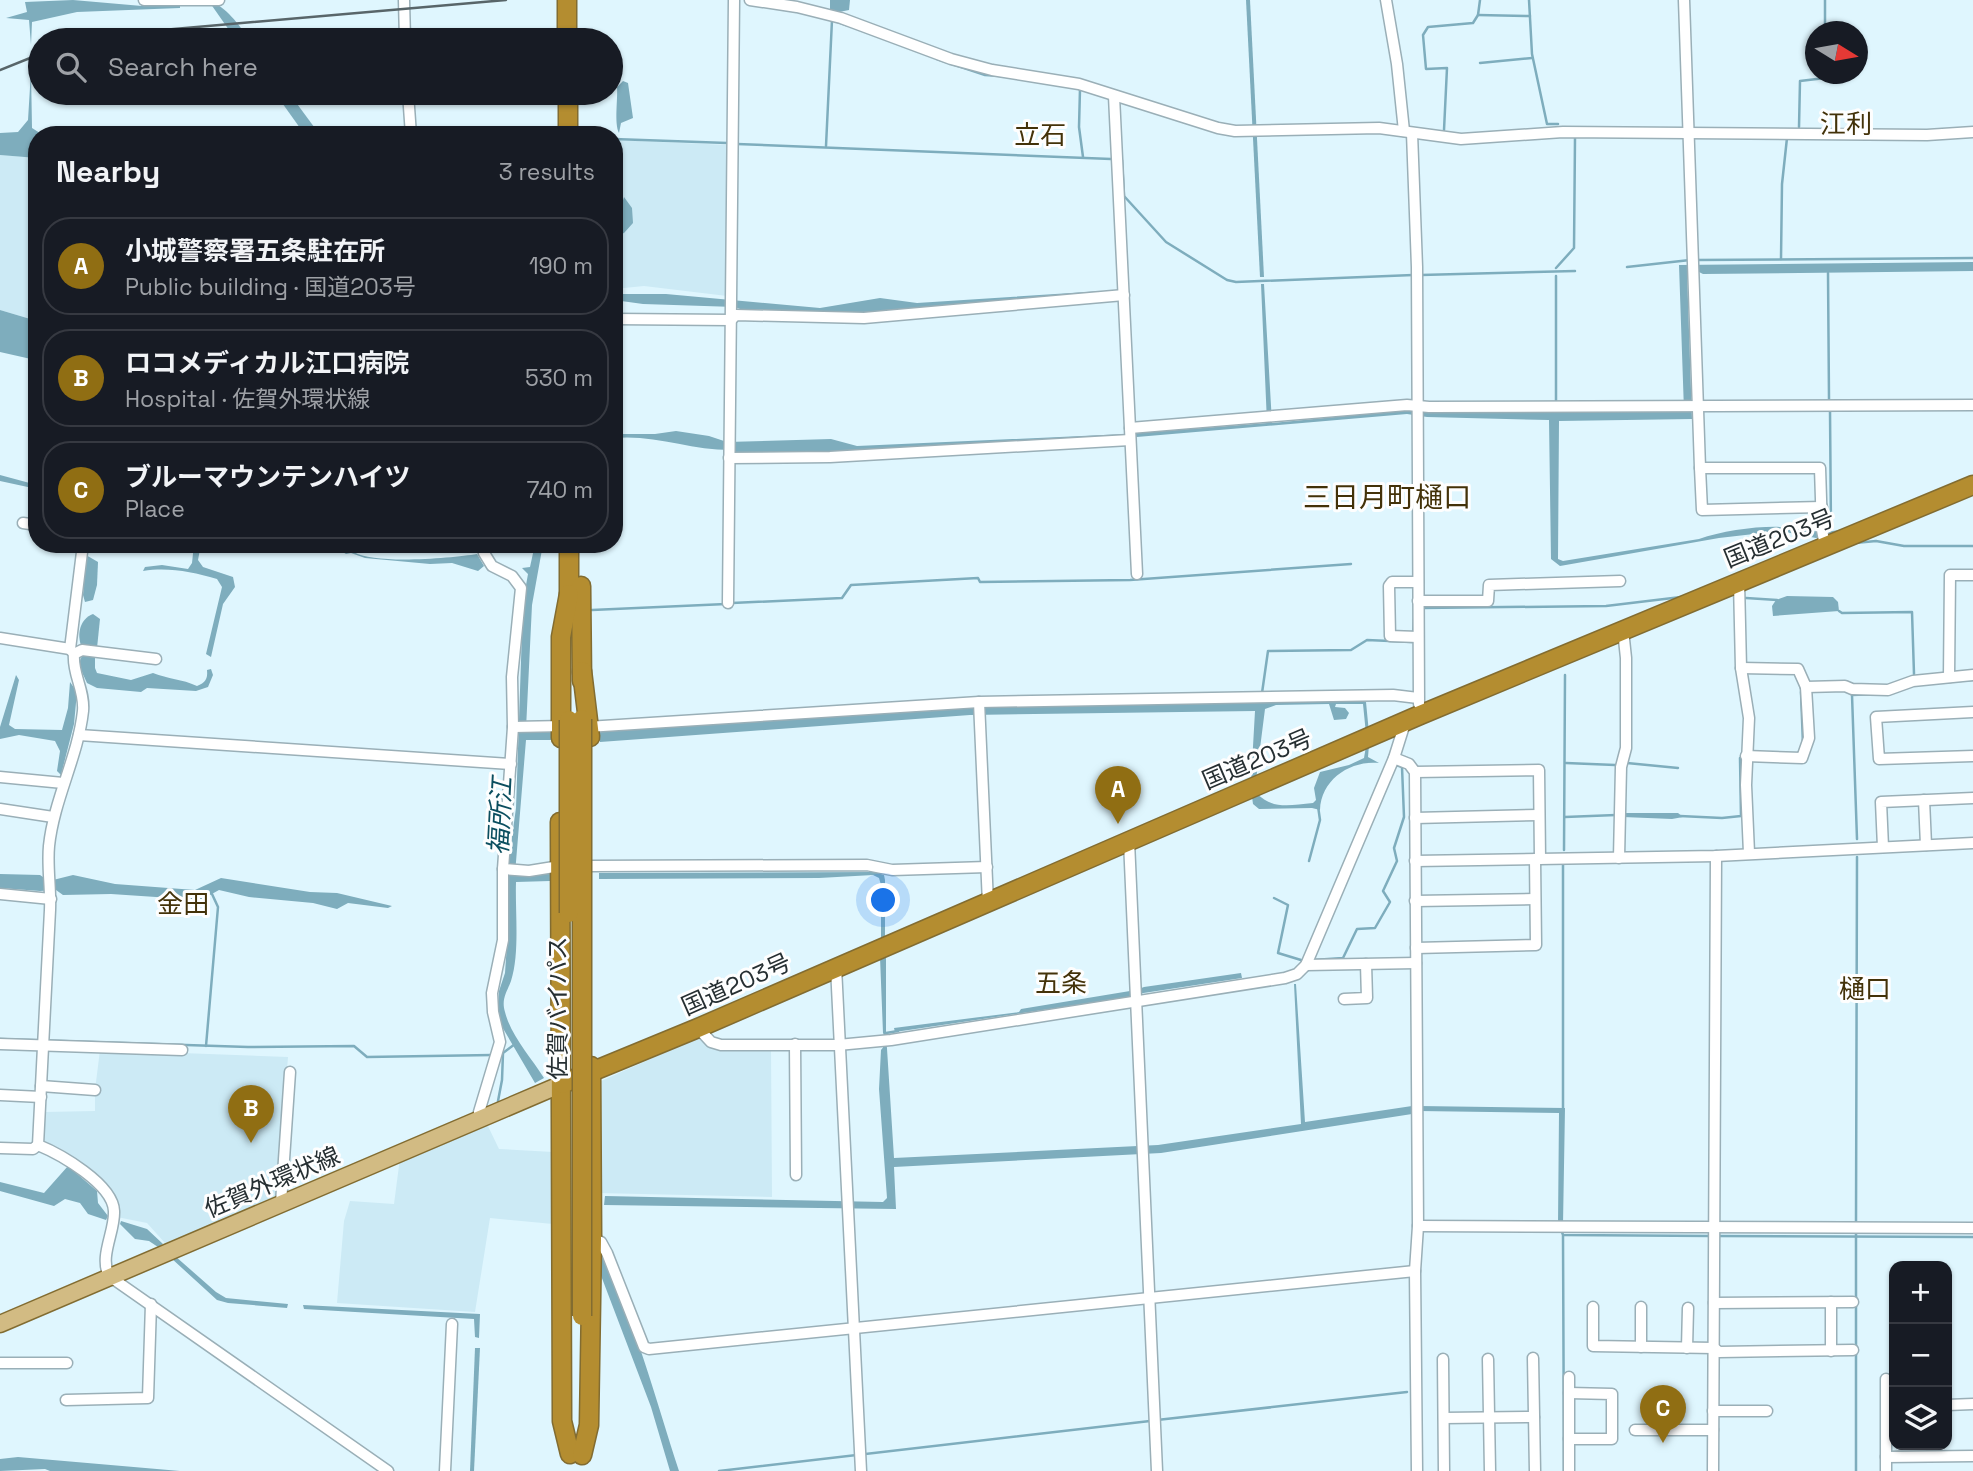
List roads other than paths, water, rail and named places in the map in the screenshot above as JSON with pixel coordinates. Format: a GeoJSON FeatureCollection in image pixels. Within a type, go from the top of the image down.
{"type":"FeatureCollection","features":[{"type":"Feature","properties":{"kind":"highway"},"geometry":{"type":"LineString","coordinates":[[567,0],[567,28]]}},
{"type":"Feature","properties":{"kind":"highway"},"geometry":{"type":"LineString","coordinates":[[579,0],[579,28]]}},
{"type":"Feature","properties":{"kind":"highway"},"geometry":{"type":"LineString","coordinates":[[568,105],[568,126]]}},
{"type":"Feature","properties":{"kind":"highway"},"geometry":{"type":"LineString","coordinates":[[579,105],[579,126]]}},
{"type":"Feature","properties":{"kind":"highway","name":"国道203号"},"geometry":{"type":"LineString","coordinates":[[562,1084],[988,903],[1415,712],[1739,582],[1824,538],[1973,485]]}},
{"type":"Feature","properties":{"kind":"highway","name":"佐賀バイパス"},"geometry":{"type":"LineString","coordinates":[[569,553],[575,723],[576,1463]]}},
{"type":"Feature","properties":{"kind":"highway","name":"佐賀バイパス"},"geometry":{"type":"LineString","coordinates":[[575,723],[582,671],[580,553]]}},
{"type":"Feature","properties":{"kind":"highway"},"geometry":{"type":"LineString","coordinates":[[575,723],[560,866],[562,1421],[576,1463]]}},
{"type":"Feature","properties":{"kind":"highway"},"geometry":{"type":"LineString","coordinates":[[575,723],[589,866],[592,1239],[589,1425],[576,1463]]}},
{"type":"Feature","properties":{"kind":"main road","name":"佐賀外環状線"},"geometry":{"type":"LineString","coordinates":[[0,1324],[562,1084]]}},
{"type":"Feature","properties":{"kind":"street"},"geometry":{"type":"LineString","coordinates":[[144,0],[219,0]]}},
{"type":"Feature","properties":{"kind":"street"},"geometry":{"type":"LineString","coordinates":[[404,0],[405,28]]}},
{"type":"Feature","properties":{"kind":"street"},"geometry":{"type":"LineString","coordinates":[[727,603],[734,0]]}},
{"type":"Feature","properties":{"kind":"street"},"geometry":{"type":"LineString","coordinates":[[750,0],[797,7],[841,18],[951,59],[992,70],[1070,82],[1218,128],[1255,131],[1349,127],[1461,139],[1563,132],[1927,135],[1973,132]]}},
{"type":"Feature","properties":{"kind":"street"},"geometry":{"type":"LineString","coordinates":[[698,1028],[711,1042],[721,1045],[838,1045],[886,1041],[1284,978],[1297,974],[1306,965],[1415,712],[1414,637],[1418,601],[1417,267],[1408,132],[1386,0]]}},
{"type":"Feature","properties":{"kind":"street"},"geometry":{"type":"LineString","coordinates":[[1684,0],[1702,510],[1822,507]]}},
{"type":"Feature","properties":{"kind":"street"},"geometry":{"type":"LineString","coordinates":[[1114,96],[1137,574]]}},
{"type":"Feature","properties":{"kind":"street"},"geometry":{"type":"LineString","coordinates":[[409,105],[410,126]]}},
{"type":"Feature","properties":{"kind":"street"},"geometry":{"type":"LineString","coordinates":[[623,319],[732,315],[864,318],[1124,295]]}},
{"type":"Feature","properties":{"kind":"street"},"geometry":{"type":"LineString","coordinates":[[1130,428],[1418,406],[1973,405]]}},
{"type":"Feature","properties":{"kind":"street"},"geometry":{"type":"LineString","coordinates":[[729,455],[830,457],[1130,440]]}},
{"type":"Feature","properties":{"kind":"street"},"geometry":{"type":"LineString","coordinates":[[1700,468],[1820,468],[1824,538]]}},
{"type":"Feature","properties":{"kind":"street"},"geometry":{"type":"LineString","coordinates":[[23,523],[28,524]]}},
{"type":"Feature","properties":{"kind":"street"},"geometry":{"type":"LineString","coordinates":[[0,1148],[33,1149],[38,1145],[50,896],[48,849],[53,817],[79,735],[84,697],[73,666],[72,652],[82,553]]}},
{"type":"Feature","properties":{"kind":"street"},"geometry":{"type":"LineString","coordinates":[[481,1118],[479,1112],[500,1042],[491,1004],[503,940],[503,869],[513,727],[512,677],[521,588],[512,576],[492,566],[484,553]]}},
{"type":"Feature","properties":{"kind":"street"},"geometry":{"type":"LineString","coordinates":[[1949,677],[1950,575],[1973,575]]}},
{"type":"Feature","properties":{"kind":"street"},"geometry":{"type":"LineString","coordinates":[[1418,601],[1489,601],[1489,585],[1619,581]]}},
{"type":"Feature","properties":{"kind":"street"},"geometry":{"type":"LineString","coordinates":[[1414,637],[1390,636],[1389,586],[1392,582],[1418,582]]}},
{"type":"Feature","properties":{"kind":"street"},"geometry":{"type":"LineString","coordinates":[[1739,582],[1741,668],[1749,718],[1746,756],[1749,853]]}},
{"type":"Feature","properties":{"kind":"street"},"geometry":{"type":"LineString","coordinates":[[1619,858],[1620,767],[1626,748],[1626,658],[1623,630]]}},
{"type":"Feature","properties":{"kind":"street"},"geometry":{"type":"LineString","coordinates":[[0,638],[72,652],[82,650],[156,659]]}},
{"type":"Feature","properties":{"kind":"street"},"geometry":{"type":"LineString","coordinates":[[1741,668],[1798,669],[1806,687],[1809,738],[1802,758],[1746,756]]}},
{"type":"Feature","properties":{"kind":"street"},"geometry":{"type":"LineString","coordinates":[[1806,687],[1845,686],[1852,689],[1888,690],[1913,681],[1973,675]]}},
{"type":"Feature","properties":{"kind":"street"},"geometry":{"type":"LineString","coordinates":[[513,727],[979,702],[1393,695],[1415,712]]}},
{"type":"Feature","properties":{"kind":"street"},"geometry":{"type":"LineString","coordinates":[[979,702],[988,903]]}},
{"type":"Feature","properties":{"kind":"street"},"geometry":{"type":"LineString","coordinates":[[1973,712],[1876,717],[1879,759],[1973,756]]}},
{"type":"Feature","properties":{"kind":"street"},"geometry":{"type":"LineString","coordinates":[[79,735],[511,764]]}},
{"type":"Feature","properties":{"kind":"street"},"geometry":{"type":"LineString","coordinates":[[1394,758],[1409,764],[1415,772],[1417,1471]]}},
{"type":"Feature","properties":{"kind":"street"},"geometry":{"type":"LineString","coordinates":[[1415,772],[1539,770],[1536,945],[1416,948]]}},
{"type":"Feature","properties":{"kind":"street"},"geometry":{"type":"LineString","coordinates":[[0,777],[64,783]]}},
{"type":"Feature","properties":{"kind":"street"},"geometry":{"type":"LineString","coordinates":[[1883,847],[1881,802],[1973,798]]}},
{"type":"Feature","properties":{"kind":"street"},"geometry":{"type":"LineString","coordinates":[[1924,800],[1926,845]]}},
{"type":"Feature","properties":{"kind":"street"},"geometry":{"type":"LineString","coordinates":[[0,809],[53,817]]}},
{"type":"Feature","properties":{"kind":"street"},"geometry":{"type":"LineString","coordinates":[[1415,818],[1539,815]]}},
{"type":"Feature","properties":{"kind":"street"},"geometry":{"type":"LineString","coordinates":[[1129,841],[1157,1471]]}},
{"type":"Feature","properties":{"kind":"street"},"geometry":{"type":"LineString","coordinates":[[1415,861],[1716,856],[1973,843]]}},
{"type":"Feature","properties":{"kind":"street"},"geometry":{"type":"LineString","coordinates":[[1713,1471],[1716,856]]}},
{"type":"Feature","properties":{"kind":"street"},"geometry":{"type":"LineString","coordinates":[[589,866],[867,864],[892,870],[987,867]]}},
{"type":"Feature","properties":{"kind":"street"},"geometry":{"type":"LineString","coordinates":[[503,869],[529,871],[560,866]]}},
{"type":"Feature","properties":{"kind":"street"},"geometry":{"type":"LineString","coordinates":[[0,894],[50,896]]}},
{"type":"Feature","properties":{"kind":"street"},"geometry":{"type":"LineString","coordinates":[[1415,901],[1535,899]]}},
{"type":"Feature","properties":{"kind":"street"},"geometry":{"type":"LineString","coordinates":[[1306,965],[1416,963]]}},
{"type":"Feature","properties":{"kind":"street"},"geometry":{"type":"LineString","coordinates":[[1345,999],[1367,998],[1366,964]]}},
{"type":"Feature","properties":{"kind":"street"},"geometry":{"type":"LineString","coordinates":[[836,967],[861,1471]]}},
{"type":"Feature","properties":{"kind":"street"},"geometry":{"type":"LineString","coordinates":[[0,1044],[44,1042],[182,1051]]}},
{"type":"Feature","properties":{"kind":"street"},"geometry":{"type":"LineString","coordinates":[[795,1044],[796,1175]]}},
{"type":"Feature","properties":{"kind":"street"},"geometry":{"type":"LineString","coordinates":[[281,1203],[290,1072]]}},
{"type":"Feature","properties":{"kind":"street"},"geometry":{"type":"LineString","coordinates":[[0,1095],[95,1090]]}},
{"type":"Feature","properties":{"kind":"street"},"geometry":{"type":"LineString","coordinates":[[38,1145],[63,1156],[106,1191],[115,1210],[106,1270],[110,1276],[388,1471]]}},
{"type":"Feature","properties":{"kind":"street"},"geometry":{"type":"LineString","coordinates":[[1418,1226],[1973,1228]]}},
{"type":"Feature","properties":{"kind":"street"},"geometry":{"type":"LineString","coordinates":[[592,1239],[601,1242],[607,1253],[644,1347],[649,1349],[1415,1271]]}},
{"type":"Feature","properties":{"kind":"street"},"geometry":{"type":"LineString","coordinates":[[1831,1302],[1831,1351]]}},
{"type":"Feature","properties":{"kind":"street"},"geometry":{"type":"LineString","coordinates":[[1714,1303],[1853,1302]]}},
{"type":"Feature","properties":{"kind":"street"},"geometry":{"type":"LineString","coordinates":[[66,1400],[148,1398],[151,1304]]}},
{"type":"Feature","properties":{"kind":"street"},"geometry":{"type":"LineString","coordinates":[[1593,1307],[1593,1346],[1714,1348],[1719,1352],[1853,1350]]}},
{"type":"Feature","properties":{"kind":"street"},"geometry":{"type":"LineString","coordinates":[[1641,1307],[1641,1347]]}},
{"type":"Feature","properties":{"kind":"street"},"geometry":{"type":"LineString","coordinates":[[1688,1308],[1688,1348]]}},
{"type":"Feature","properties":{"kind":"street"},"geometry":{"type":"LineString","coordinates":[[446,1471],[452,1324]]}},
{"type":"Feature","properties":{"kind":"street"},"geometry":{"type":"LineString","coordinates":[[1533,1358],[1535,1471]]}},
{"type":"Feature","properties":{"kind":"street"},"geometry":{"type":"LineString","coordinates":[[1443,1359],[1444,1471]]}},
{"type":"Feature","properties":{"kind":"street"},"geometry":{"type":"LineString","coordinates":[[1489,1359],[1490,1471]]}},
{"type":"Feature","properties":{"kind":"street"},"geometry":{"type":"LineString","coordinates":[[0,1363],[67,1363]]}},
{"type":"Feature","properties":{"kind":"street"},"geometry":{"type":"LineString","coordinates":[[1569,1377],[1569,1471]]}},
{"type":"Feature","properties":{"kind":"street"},"geometry":{"type":"LineString","coordinates":[[1886,1379],[1889,1399]]}},
{"type":"Feature","properties":{"kind":"street"},"geometry":{"type":"LineString","coordinates":[[1569,1393],[1612,1394],[1612,1439],[1569,1439]]}},
{"type":"Feature","properties":{"kind":"street"},"geometry":{"type":"LineString","coordinates":[[1952,1405],[1973,1404]]}},
{"type":"Feature","properties":{"kind":"street"},"geometry":{"type":"LineString","coordinates":[[1713,1411],[1767,1411]]}},
{"type":"Feature","properties":{"kind":"street"},"geometry":{"type":"LineString","coordinates":[[1444,1418],[1534,1418]]}},
{"type":"Feature","properties":{"kind":"street"},"geometry":{"type":"LineString","coordinates":[[1886,1471],[1889,1419]]}},
{"type":"Feature","properties":{"kind":"street"},"geometry":{"type":"LineString","coordinates":[[1635,1430],[1713,1430]]}},
{"type":"Feature","properties":{"kind":"street"},"geometry":{"type":"LineString","coordinates":[[1886,1457],[1973,1455]]}},
{"type":"Feature","properties":{"kind":"waterway"},"geometry":{"type":"LineString","coordinates":[[1444,130],[1447,68],[1426,69],[1423,35],[1428,27],[1473,23],[1478,15],[1480,0]]}},
{"type":"Feature","properties":{"kind":"waterway"},"geometry":{"type":"LineString","coordinates":[[1529,0],[1532,54],[1547,124],[1558,124]]}},
{"type":"Feature","properties":{"kind":"waterway"},"geometry":{"type":"LineString","coordinates":[[1825,0],[1825,21]]}},
{"type":"Feature","properties":{"kind":"waterway"},"geometry":{"type":"LineString","coordinates":[[1478,15],[1530,16]]}},
{"type":"Feature","properties":{"kind":"waterway"},"geometry":{"type":"LineString","coordinates":[[826,146],[832,20],[846,25]]}},
{"type":"Feature","properties":{"kind":"waterway"},"geometry":{"type":"LineString","coordinates":[[1480,63],[1532,58]]}},
{"type":"Feature","properties":{"kind":"waterway"},"geometry":{"type":"LineString","coordinates":[[937,59],[985,75],[1001,76]]}},
{"type":"Feature","properties":{"kind":"waterway"},"geometry":{"type":"LineString","coordinates":[[1799,127],[1800,81],[1805,80]]}},
{"type":"Feature","properties":{"kind":"waterway"},"geometry":{"type":"LineString","coordinates":[[1080,89],[1079,127],[1083,157]]}},
{"type":"Feature","properties":{"kind":"waterway"},"geometry":{"type":"LineString","coordinates":[[1556,268],[1574,248],[1575,138]]}},
{"type":"Feature","properties":{"kind":"waterway"},"geometry":{"type":"LineString","coordinates":[[1781,259],[1782,184],[1787,138]]}},
{"type":"Feature","properties":{"kind":"waterway"},"geometry":{"type":"LineString","coordinates":[[623,139],[727,143]]}},
{"type":"Feature","properties":{"kind":"waterway"},"geometry":{"type":"LineString","coordinates":[[737,144],[1111,159]]}},
{"type":"Feature","properties":{"kind":"waterway"},"geometry":{"type":"LineString","coordinates":[[1122,160],[1124,196],[1166,242],[1227,280],[1236,282],[1413,275]]}},
{"type":"Feature","properties":{"kind":"waterway"},"geometry":{"type":"LineString","coordinates":[[1696,260],[1973,258]]}},
{"type":"Feature","properties":{"kind":"waterway"},"geometry":{"type":"LineString","coordinates":[[1627,267],[1690,260]]}},
{"type":"Feature","properties":{"kind":"waterway"},"geometry":{"type":"LineString","coordinates":[[1421,275],[1575,271]]}},
{"type":"Feature","properties":{"kind":"waterway"},"geometry":{"type":"LineString","coordinates":[[1828,273],[1829,399]]}},
{"type":"Feature","properties":{"kind":"waterway"},"geometry":{"type":"LineString","coordinates":[[1556,276],[1556,402]]}},
{"type":"Feature","properties":{"kind":"waterway"},"geometry":{"type":"LineString","coordinates":[[1830,411],[1831,530]]}},
{"type":"Feature","properties":{"kind":"waterway"},"geometry":{"type":"LineString","coordinates":[[1855,543],[1876,541],[1904,546],[1973,546]]}},
{"type":"Feature","properties":{"kind":"waterway"},"geometry":{"type":"LineString","coordinates":[[732,603],[842,598],[851,585],[978,578],[980,582],[1130,580],[1351,564]]}},
{"type":"Feature","properties":{"kind":"waterway"},"geometry":{"type":"LineString","coordinates":[[1422,608],[1606,606],[1681,597]]}},
{"type":"Feature","properties":{"kind":"waterway"},"geometry":{"type":"LineString","coordinates":[[1746,598],[1777,600]]}},
{"type":"Feature","properties":{"kind":"waterway"},"geometry":{"type":"LineString","coordinates":[[592,610],[726,604]]}},
{"type":"Feature","properties":{"kind":"waterway"},"geometry":{"type":"LineString","coordinates":[[1839,611],[1912,612],[1914,674]]}},
{"type":"Feature","properties":{"kind":"waterway"},"geometry":{"type":"LineString","coordinates":[[1413,633],[1414,619]]}},
{"type":"Feature","properties":{"kind":"waterway"},"geometry":{"type":"LineString","coordinates":[[1262,693],[1268,651],[1351,650],[1367,640],[1413,640]]}},
{"type":"Feature","properties":{"kind":"waterway"},"geometry":{"type":"LineString","coordinates":[[1564,850],[1565,675]]}},
{"type":"Feature","properties":{"kind":"waterway"},"geometry":{"type":"LineString","coordinates":[[1959,681],[1973,680]]}},
{"type":"Feature","properties":{"kind":"waterway"},"geometry":{"type":"LineString","coordinates":[[1887,694],[1907,688]]}},
{"type":"Feature","properties":{"kind":"waterway"},"geometry":{"type":"LineString","coordinates":[[1801,692],[1803,745]]}},
{"type":"Feature","properties":{"kind":"waterway"},"geometry":{"type":"LineString","coordinates":[[1857,839],[1852,695],[1877,694]]}},
{"type":"Feature","properties":{"kind":"waterway"},"geometry":{"type":"LineString","coordinates":[[1680,816],[1741,816],[1740,758]]}},
{"type":"Feature","properties":{"kind":"waterway"},"geometry":{"type":"LineString","coordinates":[[1566,763],[1615,765]]}},
{"type":"Feature","properties":{"kind":"waterway"},"geometry":{"type":"LineString","coordinates":[[1627,763],[1678,768]]}},
{"type":"Feature","properties":{"kind":"waterway"},"geometry":{"type":"LineString","coordinates":[[1313,960],[1343,958],[1357,929],[1375,928],[1390,902],[1383,891],[1397,861],[1394,848],[1404,817],[1402,767],[1396,765]]}},
{"type":"Feature","properties":{"kind":"waterway"},"geometry":{"type":"LineString","coordinates":[[1309,861],[1320,820],[1318,806]]}},
{"type":"Feature","properties":{"kind":"waterway"},"geometry":{"type":"LineString","coordinates":[[1565,817],[1616,815]]}},
{"type":"Feature","properties":{"kind":"waterway"},"geometry":{"type":"LineString","coordinates":[[1856,1225],[1857,857]]}},
{"type":"Feature","properties":{"kind":"waterway"},"geometry":{"type":"LineString","coordinates":[[1563,863],[1563,1108]]}},
{"type":"Feature","properties":{"kind":"waterway"},"geometry":{"type":"LineString","coordinates":[[206,1046],[218,907],[212,894]]}},
{"type":"Feature","properties":{"kind":"waterway"},"geometry":{"type":"LineString","coordinates":[[1274,898],[1288,905],[1278,953],[1301,960]]}},
{"type":"Feature","properties":{"kind":"waterway"},"geometry":{"type":"LineString","coordinates":[[886,1033],[898,1031]]}},
{"type":"Feature","properties":{"kind":"waterway"},"geometry":{"type":"LineString","coordinates":[[0,1039],[248,1047],[354,1046],[367,1057],[492,1055]]}},
{"type":"Feature","properties":{"kind":"waterway"},"geometry":{"type":"LineString","coordinates":[[498,1101],[503,1053],[515,1044]]}},
{"type":"Feature","properties":{"kind":"waterway"},"geometry":{"type":"LineString","coordinates":[[1561,1229],[1563,1235],[1711,1236]]}},
{"type":"Feature","properties":{"kind":"waterway"},"geometry":{"type":"LineString","coordinates":[[1856,1232],[1856,1471]]}},
{"type":"Feature","properties":{"kind":"waterway"},"geometry":{"type":"LineString","coordinates":[[1563,1236],[1564,1471]]}},
{"type":"Feature","properties":{"kind":"waterway"},"geometry":{"type":"LineString","coordinates":[[1717,1236],[1973,1237]]}},
{"type":"Feature","properties":{"kind":"waterway"},"geometry":{"type":"LineString","coordinates":[[1157,1420],[1407,1392]]}},
{"type":"Feature","properties":{"kind":"waterway"},"geometry":{"type":"LineString","coordinates":[[719,1471],[1150,1421]]}},
{"type":"Feature","properties":{"kind":"railway"},"geometry":{"type":"LineString","coordinates":[[186,28],[506,0]]}},
{"type":"Feature","properties":{"kind":"railway"},"geometry":{"type":"LineString","coordinates":[[0,70],[28,59]]}},
{"type":"Feature","properties":{"kind":"place","name":"小城警察署五条駐在所"},"geometry":{"type":"Point","coordinates":[1118,824]}},
{"type":"Feature","properties":{"kind":"place","name":"ロコメディカル江口病院"},"geometry":{"type":"Point","coordinates":[251,1143]}},
{"type":"Feature","properties":{"kind":"place","name":"ブルーマウンテンハイツ"},"geometry":{"type":"Point","coordinates":[1663,1443]}},
{"type":"Feature","properties":{"kind":"district","name":"江利"},"geometry":{"type":"Point","coordinates":[1846,124]}},
{"type":"Feature","properties":{"kind":"district","name":"立石"},"geometry":{"type":"Point","coordinates":[1040,135]}},
{"type":"Feature","properties":{"kind":"district","name":"三日月町樋口"},"geometry":{"type":"Point","coordinates":[1387,497]}},
{"type":"Feature","properties":{"kind":"district","name":"金田"},"geometry":{"type":"Point","coordinates":[183,904]}},
{"type":"Feature","properties":{"kind":"district","name":"五条"},"geometry":{"type":"Point","coordinates":[1061,983]}},
{"type":"Feature","properties":{"kind":"district","name":"樋口"},"geometry":{"type":"Point","coordinates":[1865,989]}},
{"type":"Feature","properties":{"kind":"water label","name":"福所江"},"geometry":{"type":"Point","coordinates":[500,816]}}]}
